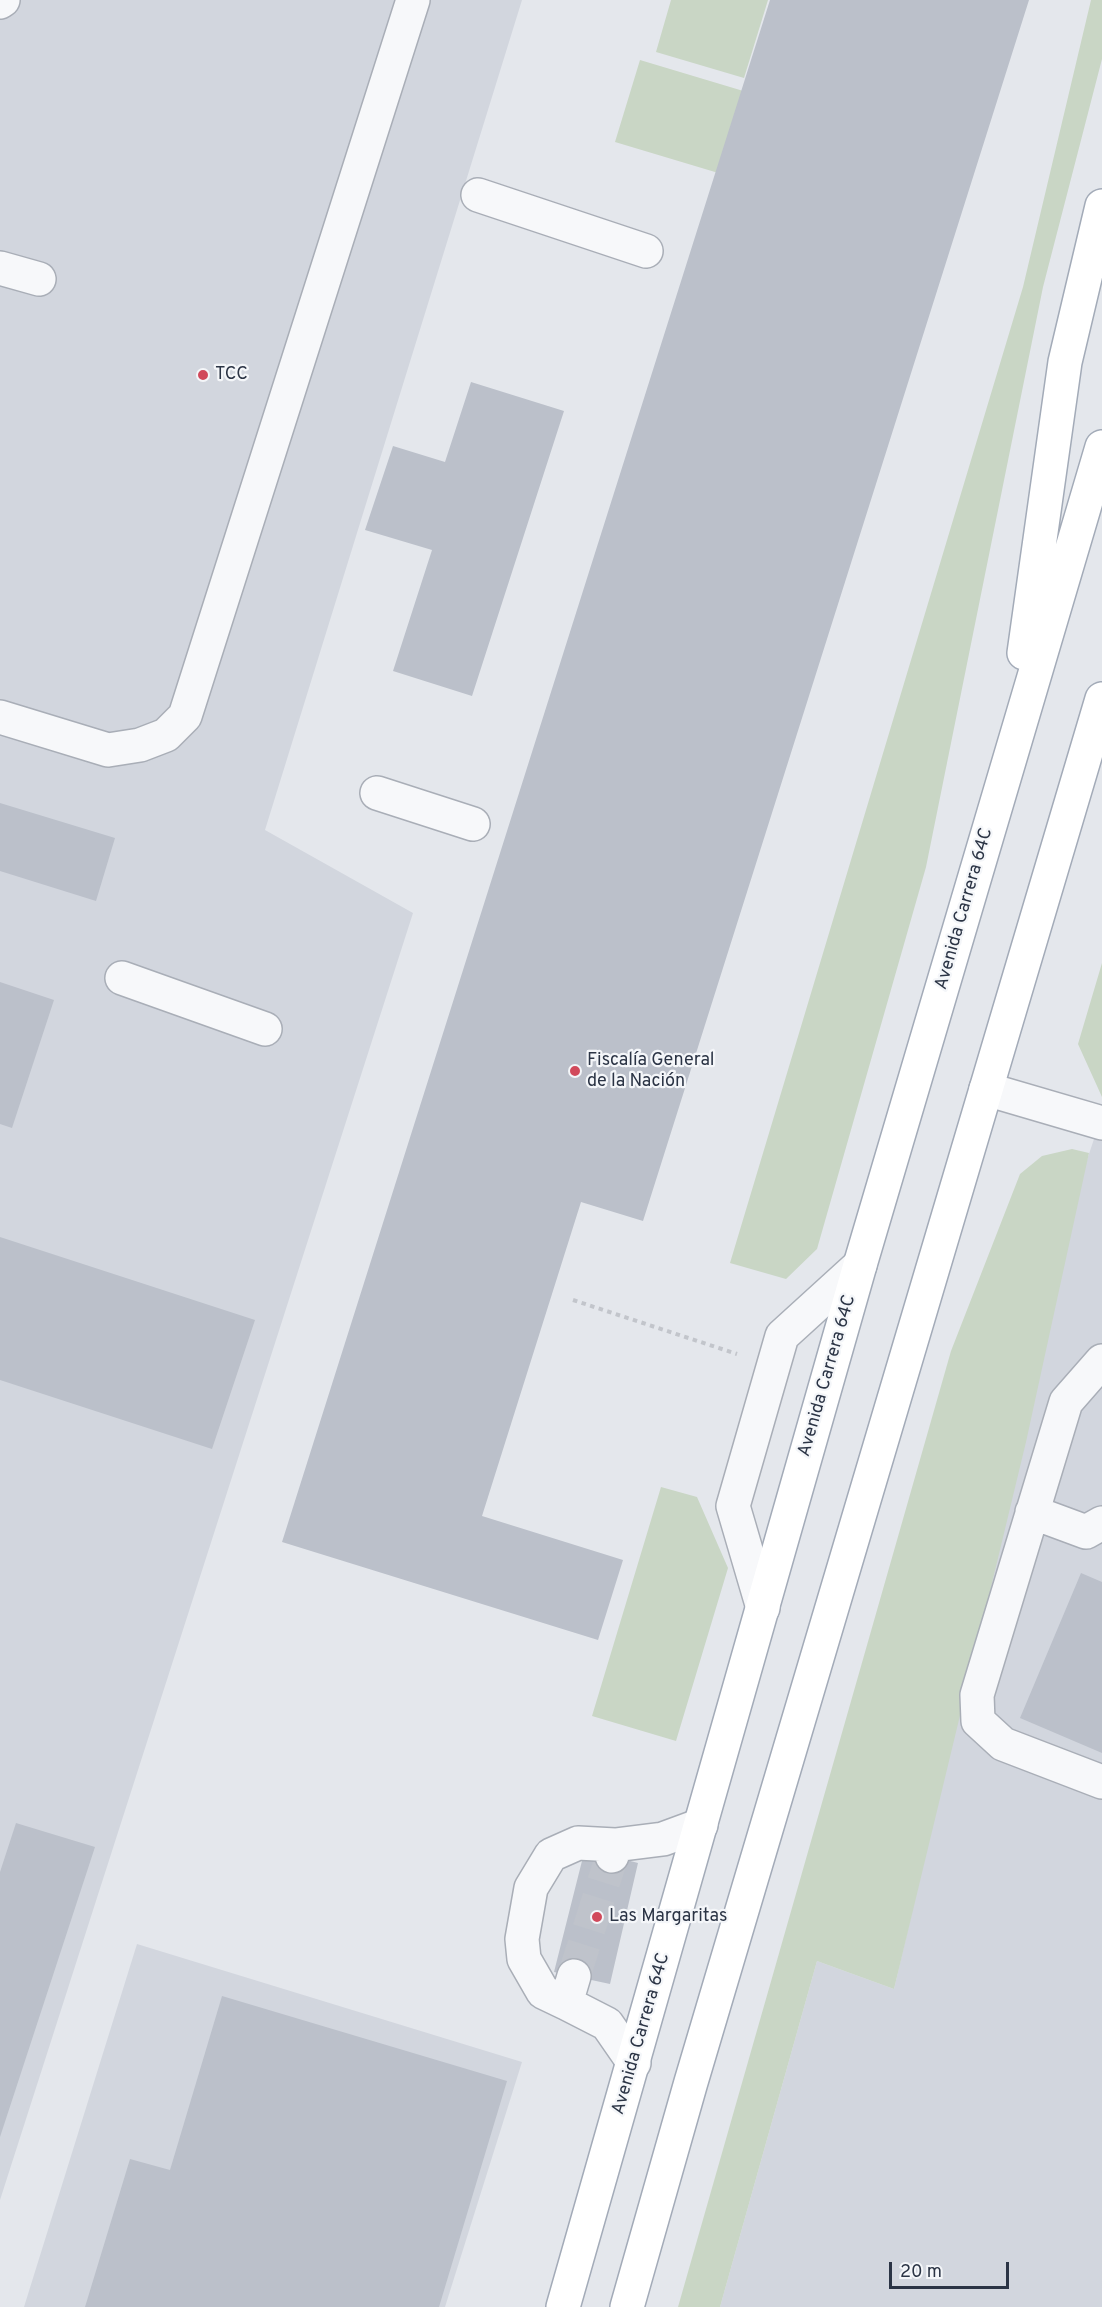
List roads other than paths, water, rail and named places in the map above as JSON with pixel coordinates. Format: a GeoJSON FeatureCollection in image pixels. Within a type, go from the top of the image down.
{"type":"FeatureCollection","features":[{"type":"Feature","properties":{"kind":"main road"},"geometry":{"type":"LineString","coordinates":[[1008,763],[1065,362],[1102,206]]}},
{"type":"Feature","properties":{"kind":"main road","name":"Avenida Carrera 64C"},"geometry":{"type":"LineString","coordinates":[[563,2307],[860,1265],[1102,447]]}},
{"type":"Feature","properties":{"kind":"main road"},"geometry":{"type":"LineString","coordinates":[[627,2307],[695,2070],[1102,699]]}},
{"type":"Feature","properties":{"kind":"lane"},"geometry":{"type":"LineString","coordinates":[[0,717],[108,750],[141,745],[166,735],[185,716],[412,0]]}},
{"type":"Feature","properties":{"kind":"lane"},"geometry":{"type":"LineString","coordinates":[[478,195],[646,251]]}},
{"type":"Feature","properties":{"kind":"lane"},"geometry":{"type":"LineString","coordinates":[[0,268],[39,279]]}},
{"type":"Feature","properties":{"kind":"lane"},"geometry":{"type":"LineString","coordinates":[[377,792],[473,824]]}},
{"type":"Feature","properties":{"kind":"lane"},"geometry":{"type":"LineString","coordinates":[[122,978],[265,1029]]}},
{"type":"Feature","properties":{"kind":"lane"},"geometry":{"type":"LineString","coordinates":[[986,1089],[1102,1123]]}},
{"type":"Feature","properties":{"kind":"lane"},"geometry":{"type":"LineString","coordinates":[[763,1608],[733,1506],[782,1336],[860,1265]]}},
{"type":"Feature","properties":{"kind":"lane"},"geometry":{"type":"LineString","coordinates":[[1102,1360],[1066,1402],[977,1695],[978,1721],[1003,1744],[1102,1782]]}},
{"type":"Feature","properties":{"kind":"lane"},"geometry":{"type":"LineString","coordinates":[[1032,1512],[1086,1532],[1102,1523]]}},
{"type":"Feature","properties":{"kind":"lane"},"geometry":{"type":"LineString","coordinates":[[634,2062],[607,2024],[570,1989],[543,1992],[524,1959],[522,1939],[531,1888],[551,1855],[578,1843],[614,1851],[663,1839],[701,1825]]}},
{"type":"Feature","properties":{"kind":"tunnel"},"geometry":{"type":"LineString","coordinates":[[574,1976],[612,1856]]}},
{"type":"Feature","properties":{"kind":"place","name":"TCC"},"geometry":{"type":"Point","coordinates":[203,375]}},
{"type":"Feature","properties":{"kind":"place","name":"Fiscalía General de la Nación"},"geometry":{"type":"Point","coordinates":[575,1071]}},
{"type":"Feature","properties":{"kind":"place","name":"Las Margaritas"},"geometry":{"type":"Point","coordinates":[597,1917]}}]}
